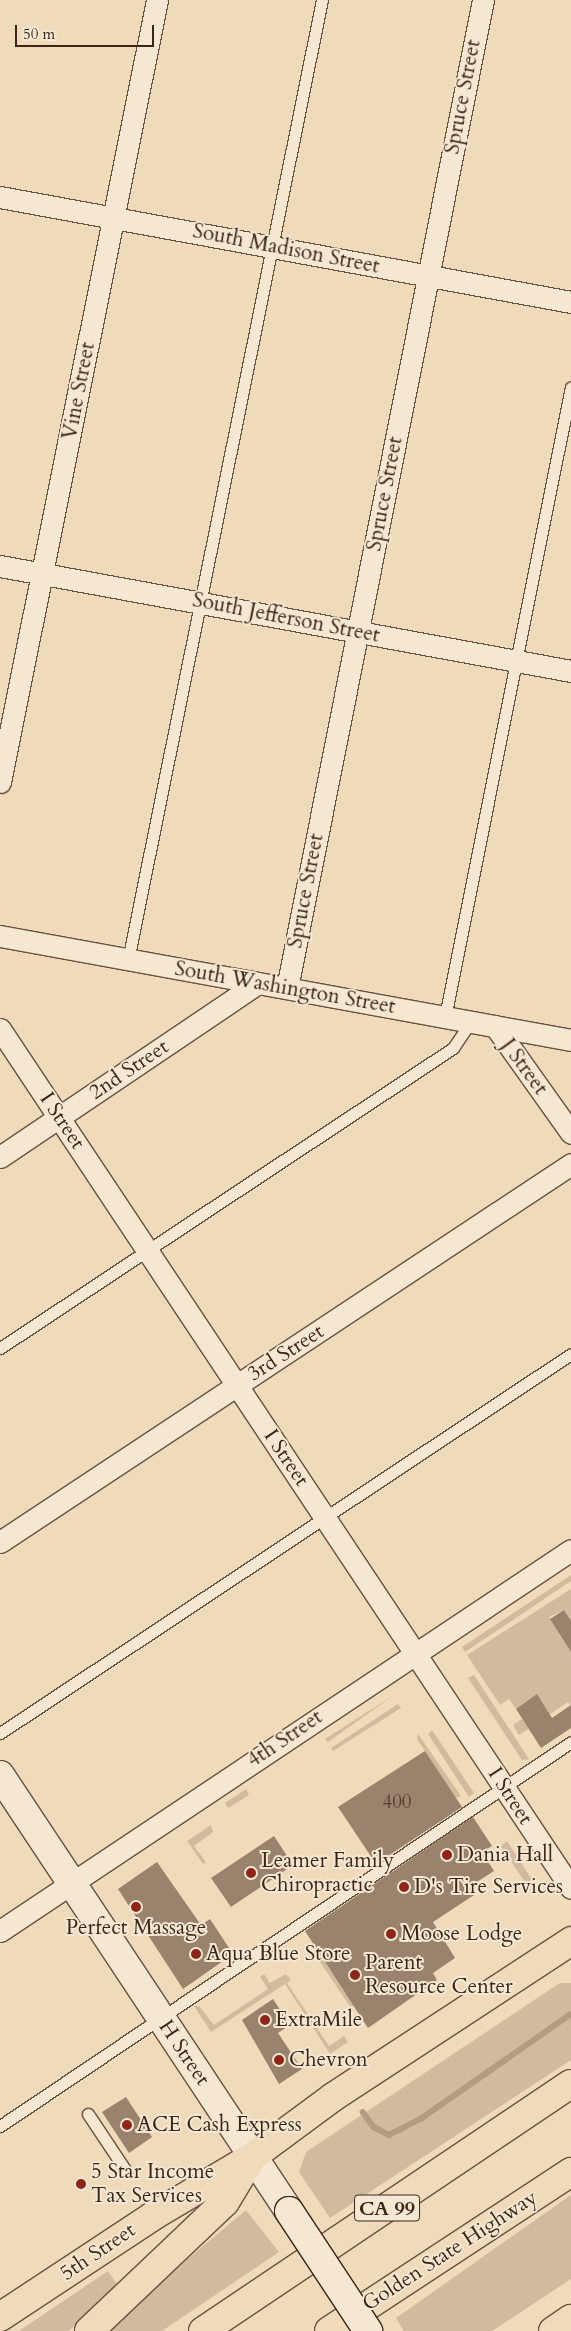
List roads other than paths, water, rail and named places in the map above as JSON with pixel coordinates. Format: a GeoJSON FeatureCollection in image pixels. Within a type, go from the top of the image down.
{"type":"FeatureCollection","features":[{"type":"Feature","properties":{"kind":"main road","name":"H Street"},"geometry":{"type":"LineString","coordinates":[[0,1775],[368,2331]]}},
{"type":"Feature","properties":{"kind":"main road","name":"5th Street"},"geometry":{"type":"LineString","coordinates":[[0,2317],[152,2216],[252,2157],[333,2097],[571,1941]]}},
{"type":"Feature","properties":{"kind":"main road","name":"CA 99"},"geometry":{"type":"LineString","coordinates":[[202,2331],[571,2084]]}},
{"type":"Feature","properties":{"kind":"main road"},"geometry":{"type":"LineString","coordinates":[[89,2331],[225,2202],[252,2157]]}},
{"type":"Feature","properties":{"kind":"main road","name":"Golden State Highway"},"geometry":{"type":"LineString","coordinates":[[329,2331],[571,2172]]}},
{"type":"Feature","properties":{"kind":"main road"},"geometry":{"type":"LineString","coordinates":[[553,2331],[571,2319]]}},
{"type":"Feature","properties":{"kind":"street","name":"Vine Street"},"geometry":{"type":"LineString","coordinates":[[0,782],[157,0]]}},
{"type":"Feature","properties":{"kind":"street","name":"Spruce Street"},"geometry":{"type":"LineString","coordinates":[[287,988],[483,0]]}},
{"type":"Feature","properties":{"kind":"street","name":"South Madison Street"},"geometry":{"type":"LineString","coordinates":[[0,197],[114,216],[270,247],[571,302]]}},
{"type":"Feature","properties":{"kind":"street","name":"South Jefferson Street"},"geometry":{"type":"LineString","coordinates":[[0,566],[571,671]]}},
{"type":"Feature","properties":{"kind":"street","name":"South Washington Street"},"geometry":{"type":"LineString","coordinates":[[0,936],[571,1040]]}},
{"type":"Feature","properties":{"kind":"street","name":"2nd Street"},"geometry":{"type":"LineString","coordinates":[[0,1157],[258,983]]}},
{"type":"Feature","properties":{"kind":"street","name":"J Street"},"geometry":{"type":"LineString","coordinates":[[495,1026],[571,1133]]}},
{"type":"Feature","properties":{"kind":"street","name":"I Street"},"geometry":{"type":"LineString","coordinates":[[0,1029],[416,1651],[571,1888]]}},
{"type":"Feature","properties":{"kind":"street","name":"3rd Street"},"geometry":{"type":"LineString","coordinates":[[0,1542],[571,1164]]}},
{"type":"Feature","properties":{"kind":"street","name":"4th Street"},"geometry":{"type":"LineString","coordinates":[[0,1931],[416,1651],[571,1550]]}},
{"type":"Feature","properties":{"kind":"lane"},"geometry":{"type":"LineString","coordinates":[[128,960],[270,247],[322,0]]}},
{"type":"Feature","properties":{"kind":"lane"},"geometry":{"type":"LineString","coordinates":[[445,1017],[571,387]]}},
{"type":"Feature","properties":{"kind":"lane"},"geometry":{"type":"LineString","coordinates":[[0,1348],[454,1048],[471,1022]]}},
{"type":"Feature","properties":{"kind":"lane"},"geometry":{"type":"LineString","coordinates":[[0,1733],[571,1354]]}},
{"type":"Feature","properties":{"kind":"lane"},"geometry":{"type":"LineString","coordinates":[[0,2126],[571,1742]]}},
{"type":"Feature","properties":{"kind":"lane"},"geometry":{"type":"LineString","coordinates":[[88,2114],[126,2171]]}},
{"type":"Feature","properties":{"kind":"waterway"},"geometry":{"type":"LineString","coordinates":[[363,2112],[374,2127],[389,2135],[422,2118],[571,2014]]}},
{"type":"Feature","properties":{"kind":"place","name":"Dania Hall"},"geometry":{"type":"Point","coordinates":[447,1855]}},
{"type":"Feature","properties":{"kind":"place","name":"Leamer Family Chiropractic"},"geometry":{"type":"Point","coordinates":[251,1873]}},
{"type":"Feature","properties":{"kind":"place","name":"D's Tire Services"},"geometry":{"type":"Point","coordinates":[404,1887]}},
{"type":"Feature","properties":{"kind":"place","name":"Perfect Massage"},"geometry":{"type":"Point","coordinates":[136,1907]}},
{"type":"Feature","properties":{"kind":"place","name":"Moose Lodge"},"geometry":{"type":"Point","coordinates":[391,1934]}},
{"type":"Feature","properties":{"kind":"place","name":"Aqua Blue Store"},"geometry":{"type":"Point","coordinates":[196,1954]}},
{"type":"Feature","properties":{"kind":"place","name":"Parent Resource Center"},"geometry":{"type":"Point","coordinates":[355,1975]}},
{"type":"Feature","properties":{"kind":"place","name":"ExtraMile"},"geometry":{"type":"Point","coordinates":[265,2020]}},
{"type":"Feature","properties":{"kind":"place","name":"Chevron"},"geometry":{"type":"Point","coordinates":[279,2060]}},
{"type":"Feature","properties":{"kind":"place","name":"ACE Cash Express"},"geometry":{"type":"Point","coordinates":[127,2125]}},
{"type":"Feature","properties":{"kind":"place","name":"5 Star Income Tax Services"},"geometry":{"type":"Point","coordinates":[81,2184]}}]}
